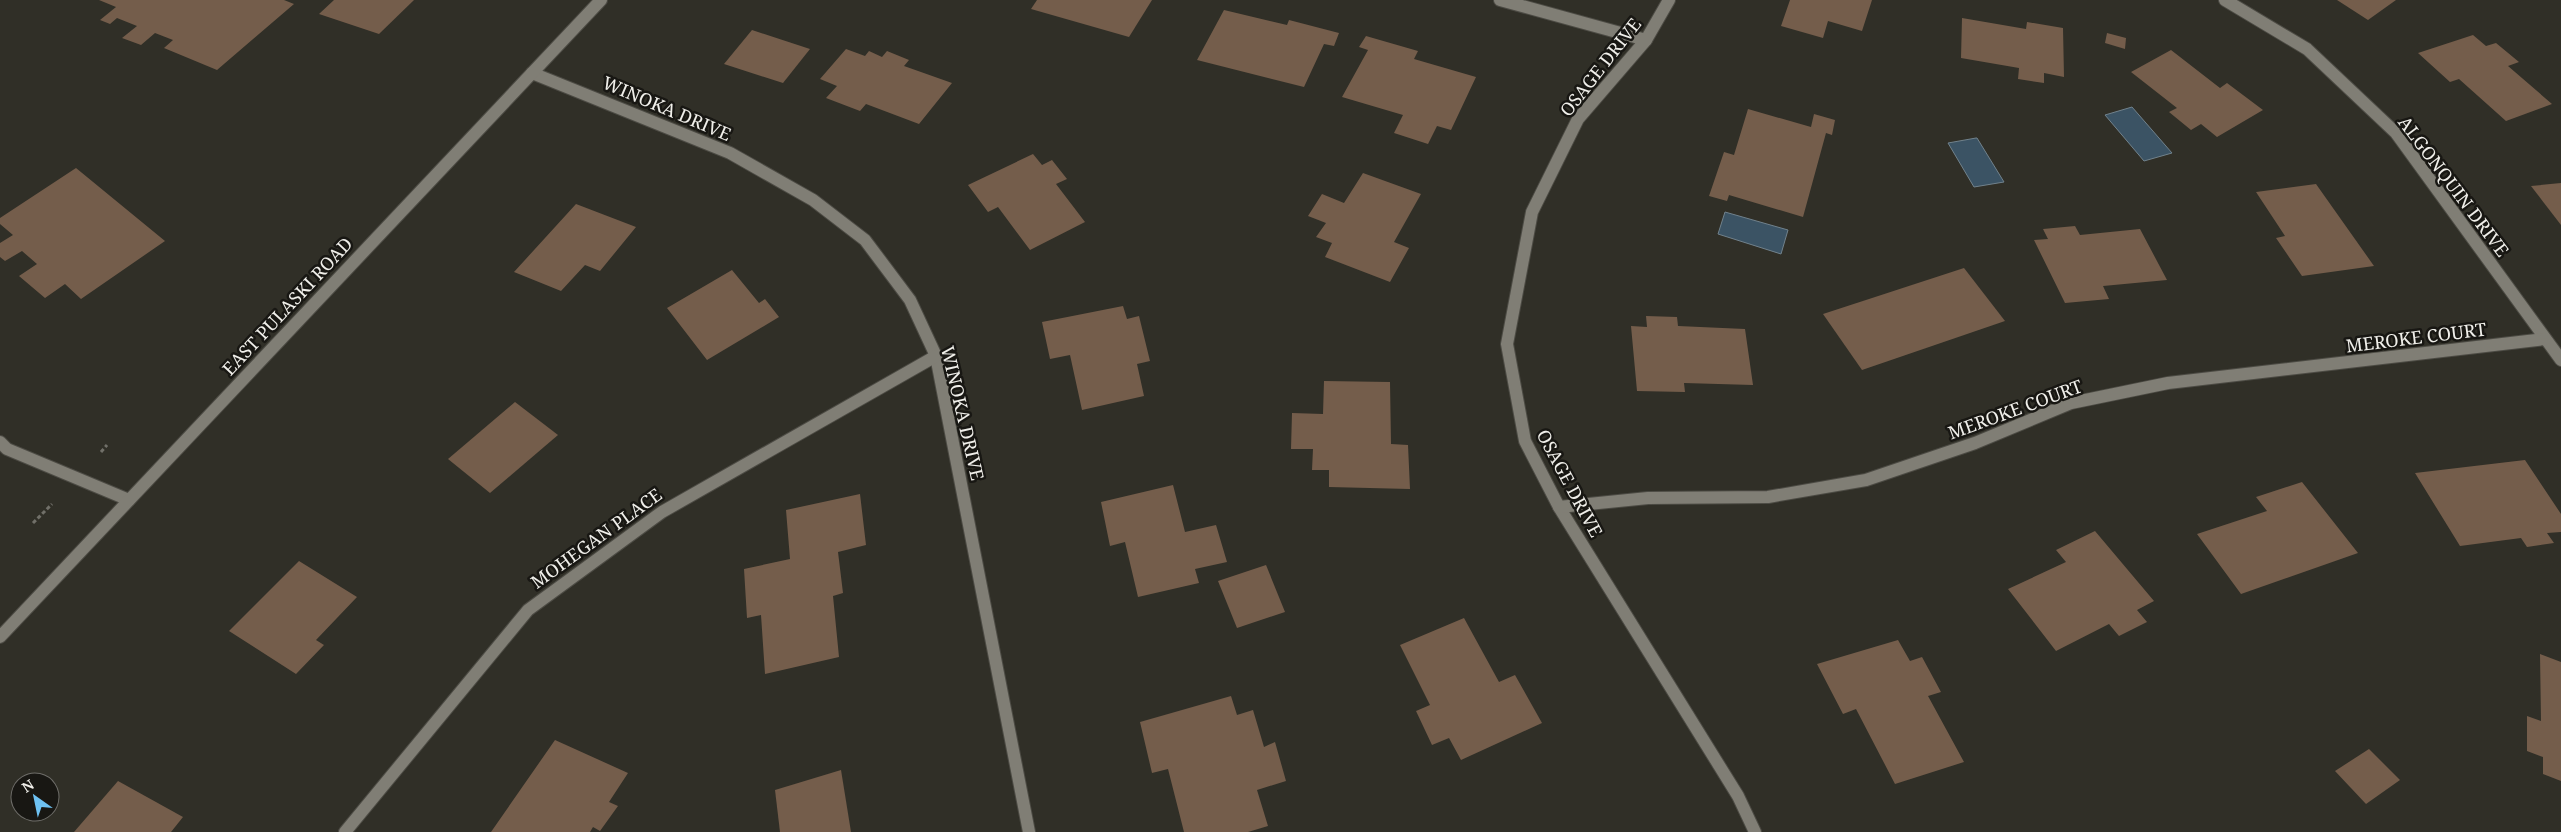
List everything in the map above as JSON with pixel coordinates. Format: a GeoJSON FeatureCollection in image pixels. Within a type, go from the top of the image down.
{"type":"FeatureCollection","features":[{"type":"Feature","properties":{"kind":"street","name":"EAST PULASKI ROAD"},"geometry":{"type":"LineString","coordinates":[[0,637],[601,0]]}},
{"type":"Feature","properties":{"kind":"street"},"geometry":{"type":"LineString","coordinates":[[1500,0],[1646,40]]}},
{"type":"Feature","properties":{"kind":"street","name":"OSAGE DRIVE"},"geometry":{"type":"LineString","coordinates":[[1669,0],[1646,40],[1578,119],[1532,212],[1507,344],[1525,441],[1559,507],[1738,796],[1755,832]]}},
{"type":"Feature","properties":{"kind":"street","name":"ALGONQUIN DRIVE"},"geometry":{"type":"LineString","coordinates":[[2225,0],[2307,50],[2396,133],[2561,360]]}},
{"type":"Feature","properties":{"kind":"street","name":"WINOKA DRIVE"},"geometry":{"type":"LineString","coordinates":[[532,73],[730,152],[813,200],[865,240],[910,300],[936,356],[1029,832]]}},
{"type":"Feature","properties":{"kind":"street","name":"MEROKE COURT"},"geometry":{"type":"LineString","coordinates":[[1559,507],[1648,498],[1777,496],[1866,480],[1975,443],[2071,403],[2168,383],[2545,339]]}},
{"type":"Feature","properties":{"kind":"street","name":"MOHEGAN PLACE"},"geometry":{"type":"LineString","coordinates":[[345,832],[528,610],[662,512],[936,356]]}},
{"type":"Feature","properties":{"kind":"street"},"geometry":{"type":"LineString","coordinates":[[0,442],[7,449],[129,500]]}},
{"type":"Feature","properties":{"kind":"water"},"geometry":{"type":"Polygon","coordinates":[[[2132,107],[2172,153],[2144,161],[2105,115],[2132,107]]]}},
{"type":"Feature","properties":{"kind":"water"},"geometry":{"type":"Polygon","coordinates":[[[1977,138],[2004,182],[1974,187],[1948,143],[1977,138]]]}},
{"type":"Feature","properties":{"kind":"water"},"geometry":{"type":"Polygon","coordinates":[[[1725,212],[1788,230],[1781,254],[1718,234],[1725,212]]]}},
{"type":"Feature","properties":{"kind":"building"},"geometry":{"type":"Polygon","coordinates":[[[99,0],[284,0],[294,4],[217,70],[164,48],[173,40],[155,33],[141,45],[122,38],[137,26],[117,18],[110,24],[100,20],[116,7],[99,0]]]}},
{"type":"Feature","properties":{"kind":"building"},"geometry":{"type":"Polygon","coordinates":[[[334,0],[414,0],[379,34],[319,14],[334,0]]]}},
{"type":"Feature","properties":{"kind":"building"},"geometry":{"type":"Polygon","coordinates":[[[1037,0],[1152,0],[1129,37],[1031,9],[1037,0]]]}},
{"type":"Feature","properties":{"kind":"building"},"geometry":{"type":"Polygon","coordinates":[[[1790,0],[1872,0],[1862,31],[1828,21],[1823,38],[1781,26],[1790,0]]]}},
{"type":"Feature","properties":{"kind":"building"},"geometry":{"type":"Polygon","coordinates":[[[2337,0],[2396,0],[2368,20],[2337,0]]]}},
{"type":"Feature","properties":{"kind":"building"},"geometry":{"type":"Polygon","coordinates":[[[1224,10],[1287,25],[1289,20],[1339,33],[1334,46],[1324,44],[1304,87],[1197,60],[1224,10]]]}},
{"type":"Feature","properties":{"kind":"building"},"geometry":{"type":"Polygon","coordinates":[[[1962,18],[2026,29],[2027,22],[2063,28],[2064,77],[2044,73],[2044,83],[2018,79],[2019,68],[1961,58],[1962,18]]]}},
{"type":"Feature","properties":{"kind":"building"},"geometry":{"type":"Polygon","coordinates":[[[752,30],[810,49],[783,83],[724,64],[752,30]]]}},
{"type":"Feature","properties":{"kind":"building"},"geometry":{"type":"Polygon","coordinates":[[[2107,33],[2126,38],[2125,49],[2105,43],[2107,33]]]}},
{"type":"Feature","properties":{"kind":"building"},"geometry":{"type":"Polygon","coordinates":[[[2473,35],[2486,46],[2496,43],[2519,62],[2508,66],[2552,104],[2506,121],[2459,79],[2450,82],[2418,53],[2473,35]]]}},
{"type":"Feature","properties":{"kind":"building"},"geometry":{"type":"Polygon","coordinates":[[[1366,36],[1418,51],[1414,59],[1476,77],[1451,130],[1437,126],[1428,144],[1394,133],[1403,115],[1342,97],[1368,50],[1359,47],[1366,36]]]}},
{"type":"Feature","properties":{"kind":"building"},"geometry":{"type":"Polygon","coordinates":[[[846,49],[865,56],[869,51],[882,57],[887,51],[909,60],[904,66],[952,83],[919,124],[866,104],[860,111],[826,98],[837,86],[820,79],[846,49]]]}},
{"type":"Feature","properties":{"kind":"building"},"geometry":{"type":"Polygon","coordinates":[[[2171,50],[2220,88],[2227,83],[2263,110],[2217,137],[2201,124],[2191,130],[2169,112],[2177,108],[2131,72],[2171,50]]]}},
{"type":"Feature","properties":{"kind":"building"},"geometry":{"type":"Polygon","coordinates":[[[1748,109],[1811,127],[1814,114],[1835,120],[1832,135],[1826,133],[1803,217],[1729,195],[1727,201],[1709,196],[1724,152],[1734,155],[1748,109]]]}},
{"type":"Feature","properties":{"kind":"building"},"geometry":{"type":"Polygon","coordinates":[[[1033,154],[1042,165],[1052,160],[1067,179],[1056,184],[1085,222],[1030,250],[998,207],[988,212],[968,185],[1033,154]]]}},
{"type":"Feature","properties":{"kind":"building"},"geometry":{"type":"Polygon","coordinates":[[[76,168],[165,241],[81,299],[65,284],[45,298],[19,276],[37,264],[22,251],[5,261],[0,257],[0,243],[13,235],[0,224],[0,218],[76,168]]]}},
{"type":"Feature","properties":{"kind":"building"},"geometry":{"type":"Polygon","coordinates":[[[1363,173],[1421,194],[1394,242],[1409,248],[1390,282],[1325,257],[1332,243],[1316,237],[1326,223],[1308,216],[1322,194],[1344,203],[1363,173]]]}},
{"type":"Feature","properties":{"kind":"building"},"geometry":{"type":"Polygon","coordinates":[[[2561,183],[2561,225],[2531,186],[2561,183]]]}},
{"type":"Feature","properties":{"kind":"building"},"geometry":{"type":"Polygon","coordinates":[[[2316,184],[2374,266],[2302,276],[2276,238],[2285,236],[2256,192],[2316,184]]]}},
{"type":"Feature","properties":{"kind":"building"},"geometry":{"type":"Polygon","coordinates":[[[576,204],[636,227],[600,271],[585,265],[561,291],[514,272],[576,204]]]}},
{"type":"Feature","properties":{"kind":"building"},"geometry":{"type":"Polygon","coordinates":[[[2075,226],[2080,235],[2140,229],[2167,280],[2103,286],[2109,299],[2065,303],[2034,240],[2048,239],[2043,229],[2075,226]]]}},
{"type":"Feature","properties":{"kind":"building"},"geometry":{"type":"Polygon","coordinates":[[[1964,268],[2005,321],[1862,370],[1823,314],[1964,268]]]}},
{"type":"Feature","properties":{"kind":"building"},"geometry":{"type":"Polygon","coordinates":[[[732,270],[759,303],[765,299],[779,317],[707,360],[667,308],[732,270]]]}},
{"type":"Feature","properties":{"kind":"building"},"geometry":{"type":"Polygon","coordinates":[[[1123,306],[1127,319],[1139,316],[1150,361],[1137,364],[1144,396],[1082,410],[1070,355],[1050,359],[1042,322],[1123,306]]]}},
{"type":"Feature","properties":{"kind":"building"},"geometry":{"type":"Polygon","coordinates":[[[1646,316],[1677,317],[1678,326],[1745,329],[1753,385],[1684,383],[1685,392],[1637,391],[1631,326],[1647,327],[1646,316]]]}},
{"type":"Feature","properties":{"kind":"building"},"geometry":{"type":"Polygon","coordinates":[[[1324,381],[1390,382],[1391,444],[1408,445],[1410,489],[1329,487],[1329,470],[1312,470],[1313,449],[1291,449],[1292,413],[1323,414],[1324,381]]]}},
{"type":"Feature","properties":{"kind":"building"},"geometry":{"type":"Polygon","coordinates":[[[515,402],[558,435],[490,493],[448,459],[515,402]]]}},
{"type":"Feature","properties":{"kind":"building"},"geometry":{"type":"Polygon","coordinates":[[[2525,460],[2561,514],[2561,532],[2547,533],[2554,543],[2527,547],[2521,538],[2460,546],[2415,473],[2525,460]]]}},
{"type":"Feature","properties":{"kind":"building"},"geometry":{"type":"Polygon","coordinates":[[[2302,482],[2358,553],[2241,594],[2197,534],[2267,511],[2256,497],[2302,482]]]}},
{"type":"Feature","properties":{"kind":"building"},"geometry":{"type":"Polygon","coordinates":[[[1173,485],[1185,532],[1216,525],[1227,562],[1195,569],[1199,583],[1138,597],[1125,542],[1110,546],[1101,502],[1173,485]]]}},
{"type":"Feature","properties":{"kind":"building"},"geometry":{"type":"Polygon","coordinates":[[[860,494],[866,545],[838,552],[843,593],[833,596],[839,657],[765,674],[761,615],[747,618],[744,569],[790,559],[786,510],[860,494]]]}},
{"type":"Feature","properties":{"kind":"building"},"geometry":{"type":"Polygon","coordinates":[[[2095,531],[2154,601],[2137,610],[2147,622],[2119,636],[2109,624],[2056,651],[2008,589],[2066,562],[2056,550],[2095,531]]]}},
{"type":"Feature","properties":{"kind":"building"},"geometry":{"type":"Polygon","coordinates":[[[299,561],[357,597],[316,640],[324,645],[296,674],[229,631],[299,561]]]}},
{"type":"Feature","properties":{"kind":"building"},"geometry":{"type":"Polygon","coordinates":[[[1266,565],[1285,612],[1237,628],[1218,581],[1266,565]]]}},
{"type":"Feature","properties":{"kind":"building"},"geometry":{"type":"Polygon","coordinates":[[[1464,618],[1499,682],[1515,675],[1542,723],[1461,760],[1449,738],[1432,745],[1416,711],[1430,705],[1400,645],[1464,618]]]}},
{"type":"Feature","properties":{"kind":"building"},"geometry":{"type":"Polygon","coordinates":[[[1898,640],[1910,661],[1922,657],[1941,692],[1928,696],[1964,762],[1895,784],[1856,709],[1843,714],[1817,664],[1898,640]]]}},
{"type":"Feature","properties":{"kind":"building"},"geometry":{"type":"Polygon","coordinates":[[[2540,654],[2561,662],[2561,781],[2543,774],[2543,757],[2527,751],[2527,716],[2541,721],[2540,654]]]}},
{"type":"Feature","properties":{"kind":"building"},"geometry":{"type":"Polygon","coordinates":[[[1231,696],[1237,715],[1253,710],[1264,747],[1275,742],[1286,781],[1257,790],[1268,826],[1248,832],[1184,832],[1168,769],[1152,773],[1140,722],[1231,696]]]}},
{"type":"Feature","properties":{"kind":"building"},"geometry":{"type":"Polygon","coordinates":[[[555,740],[628,773],[609,802],[618,806],[600,831],[593,827],[590,832],[491,832],[555,740]]]}},
{"type":"Feature","properties":{"kind":"building"},"geometry":{"type":"Polygon","coordinates":[[[2369,749],[2400,780],[2366,804],[2335,771],[2369,749]]]}},
{"type":"Feature","properties":{"kind":"building"},"geometry":{"type":"Polygon","coordinates":[[[841,770],[851,832],[780,832],[775,790],[841,770]]]}},
{"type":"Feature","properties":{"kind":"building"},"geometry":{"type":"Polygon","coordinates":[[[118,781],[183,817],[171,832],[74,832],[118,781]]]}}]}
